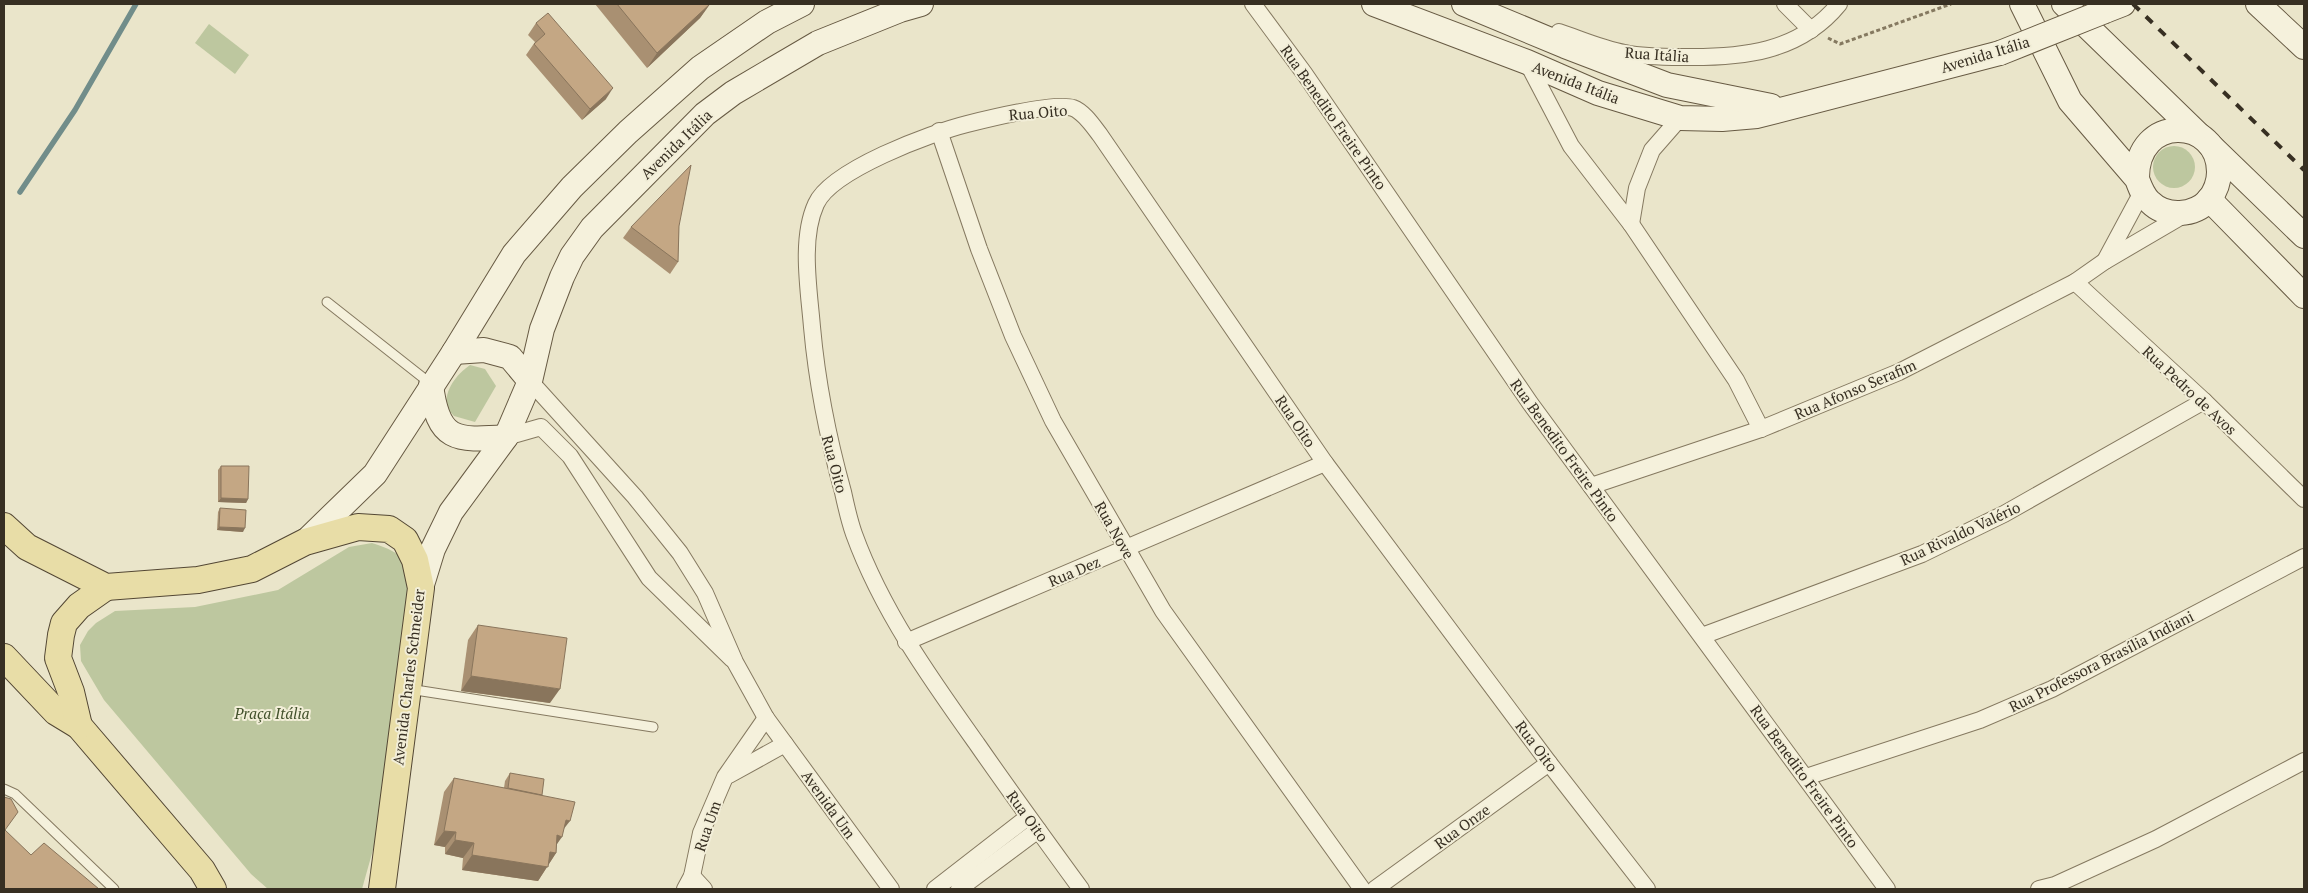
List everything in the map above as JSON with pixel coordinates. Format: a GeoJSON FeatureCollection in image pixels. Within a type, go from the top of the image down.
{"type":"FeatureCollection","features":[{"type":"Feature","properties":{"kind":"main road"},"geometry":{"type":"LineString","coordinates":[[305,542],[375,474],[454,352],[514,254],[572,187],[628,132],[700,68],[767,22],[802,4]]}},
{"type":"Feature","properties":{"kind":"main road","name":"Avenida Itália"},"geometry":{"type":"LineString","coordinates":[[530,381],[542,329],[572,256],[592,228],[698,120],[741,88],[818,43],[900,10],[921,4]]}},
{"type":"Feature","properties":{"kind":"main road","name":"Avenida Itália"},"geometry":{"type":"LineString","coordinates":[[1374,4],[1526,62],[1598,92],[1680,118],[1722,119],[1757,116],[2000,53],[2124,4]]}},
{"type":"Feature","properties":{"kind":"main road","name":"Avenida Itália"},"geometry":{"type":"LineString","coordinates":[[1466,4],[1565,46],[1667,85],[1786,109]]}},
{"type":"Feature","properties":{"kind":"main road"},"geometry":{"type":"LineString","coordinates":[[2022,4],[2070,101],[2140,185],[2150,202],[2161,210],[2174,213],[2188,212],[2200,207],[2209,199],[2218,183],[2219,165],[2205,140],[2191,132],[2180,130],[2168,131],[2148,143],[2141,153],[2137,166],[2140,185]]}},
{"type":"Feature","properties":{"kind":"main road"},"geometry":{"type":"LineString","coordinates":[[2064,4],[2304,236]]}},
{"type":"Feature","properties":{"kind":"main road"},"geometry":{"type":"LineString","coordinates":[[2258,4],[2304,47]]}},
{"type":"Feature","properties":{"kind":"main road"},"geometry":{"type":"LineString","coordinates":[[2209,199],[2304,296]]}},
{"type":"Feature","properties":{"kind":"main road"},"geometry":{"type":"LineString","coordinates":[[421,588],[433,549],[451,512],[506,437],[530,381],[510,357],[484,350],[454,352]]}},
{"type":"Feature","properties":{"kind":"main road"},"geometry":{"type":"LineString","coordinates":[[431,385],[434,410],[447,431],[460,438],[472,440],[506,437]]}},
{"type":"Feature","properties":{"kind":"main road"},"geometry":{"type":"LineString","coordinates":[[4,526],[27,547]]}},
{"type":"Feature","properties":{"kind":"main road","name":"Avenida Charles Schneider"},"geometry":{"type":"LineString","coordinates":[[106,587],[198,580],[252,570],[305,542],[358,527],[388,528],[405,540],[415,560],[421,588],[382,889]]}},
{"type":"Feature","properties":{"kind":"main road"},"geometry":{"type":"LineString","coordinates":[[4,534],[106,587],[78,606],[64,623],[61,635],[58,658],[71,692],[79,726]]}},
{"type":"Feature","properties":{"kind":"main road"},"geometry":{"type":"LineString","coordinates":[[4,657],[56,712],[79,726],[207,880],[224,889]]}},
{"type":"Feature","properties":{"kind":"street","name":"Rua Benedito Freire Pinto"},"geometry":{"type":"LineString","coordinates":[[1253,4],[1304,73],[1530,403],[1887,889]]}},
{"type":"Feature","properties":{"kind":"street","name":"Rua Itália"},"geometry":{"type":"LineString","coordinates":[[1466,4],[1624,53],[1711,58],[1755,54],[1781,46],[1811,30],[1829,16],[1839,4]]}},
{"type":"Feature","properties":{"kind":"street"},"geometry":{"type":"LineString","coordinates":[[1785,4],[1811,30]]}},
{"type":"Feature","properties":{"kind":"street"},"geometry":{"type":"LineString","coordinates":[[1526,62],[1571,146],[1632,224],[1736,380],[1761,429]]}},
{"type":"Feature","properties":{"kind":"street","name":"Rua Oito"},"geometry":{"type":"LineString","coordinates":[[1081,889],[906,642],[854,534],[828,440],[814,351],[807,269],[807,243],[816,202],[840,178],[896,149],[939,131],[994,117],[1047,108],[1074,108],[1087,119],[1325,463],[1549,763],[1647,889]]}},
{"type":"Feature","properties":{"kind":"street"},"geometry":{"type":"LineString","coordinates":[[1632,224],[1637,188],[1652,150],[1680,118]]}},
{"type":"Feature","properties":{"kind":"street","name":"Rua Nove"},"geometry":{"type":"LineString","coordinates":[[939,131],[979,249],[1013,336],[1053,422],[1125,549],[1163,611],[1362,889]]}},
{"type":"Feature","properties":{"kind":"street"},"geometry":{"type":"LineString","coordinates":[[2105,261],[2140,185]]}},
{"type":"Feature","properties":{"kind":"street","name":"Rua Afonso Serafim"},"geometry":{"type":"LineString","coordinates":[[1591,486],[1761,429],[1899,372],[2075,282],[2105,261],[2188,212]]}},
{"type":"Feature","properties":{"kind":"street","name":"Rua Pedro de Avos"},"geometry":{"type":"LineString","coordinates":[[2075,282],[2204,401],[2304,499]]}},
{"type":"Feature","properties":{"kind":"street"},"geometry":{"type":"LineString","coordinates":[[530,381],[635,496],[680,553],[705,593],[735,662]]}},
{"type":"Feature","properties":{"kind":"street","name":"Rua Rivaldo Valério"},"geometry":{"type":"LineString","coordinates":[[1702,636],[1922,554],[2004,514],[2204,401]]}},
{"type":"Feature","properties":{"kind":"street"},"geometry":{"type":"LineString","coordinates":[[506,437],[540,427],[556,441],[570,456],[649,578],[735,662]]}},
{"type":"Feature","properties":{"kind":"street","name":"Rua Dez"},"geometry":{"type":"LineString","coordinates":[[906,642],[1325,463]]}},
{"type":"Feature","properties":{"kind":"street","name":"Rua Professora Brasília Indiani"},"geometry":{"type":"LineString","coordinates":[[1806,777],[1980,720],[2052,689],[2304,558]]}},
{"type":"Feature","properties":{"kind":"street","name":"Avenida Um"},"geometry":{"type":"LineString","coordinates":[[735,662],[766,718],[891,889]]}},
{"type":"Feature","properties":{"kind":"street","name":"Rua Um"},"geometry":{"type":"LineString","coordinates":[[704,889],[688,882],[701,833],[725,777],[766,718]]}},
{"type":"Feature","properties":{"kind":"street"},"geometry":{"type":"LineString","coordinates":[[725,777],[785,744]]}},
{"type":"Feature","properties":{"kind":"street"},"geometry":{"type":"LineString","coordinates":[[2039,889],[2055,885],[2156,839],[2304,761]]}},
{"type":"Feature","properties":{"kind":"street","name":"Rua Onze"},"geometry":{"type":"LineString","coordinates":[[1375,889],[1549,763]]}},
{"type":"Feature","properties":{"kind":"street"},"geometry":{"type":"LineString","coordinates":[[935,889],[1033,823]]}},
{"type":"Feature","properties":{"kind":"street"},"geometry":{"type":"LineString","coordinates":[[959,889],[1033,823]]}},
{"type":"Feature","properties":{"kind":"lane"},"geometry":{"type":"LineString","coordinates":[[326,302],[431,385]]}},
{"type":"Feature","properties":{"kind":"lane"},"geometry":{"type":"LineString","coordinates":[[407,689],[653,727]]}},
{"type":"Feature","properties":{"kind":"lane"},"geometry":{"type":"LineString","coordinates":[[4,789],[14,794],[114,889]]}},
{"type":"Feature","properties":{"kind":"path"},"geometry":{"type":"LineString","coordinates":[[1811,30],[1840,44],[1951,4]]}},
{"type":"Feature","properties":{"kind":"green space"},"geometry":{"type":"Polygon","coordinates":[[[209,24],[249,55],[235,74],[195,43],[209,24]]]}},
{"type":"Feature","properties":{"kind":"green space"},"geometry":{"type":"Polygon","coordinates":[[[2174,146],[2189,152],[2195,167],[2189,182],[2174,188],[2159,182],[2153,167],[2159,152],[2174,146]]]}},
{"type":"Feature","properties":{"kind":"green space"},"geometry":{"type":"Polygon","coordinates":[[[470,365],[485,369],[496,386],[475,422],[454,416],[446,407],[449,388],[460,373],[470,365]]]}},
{"type":"Feature","properties":{"kind":"green space","name":"Praça Itália"},"geometry":{"type":"Polygon","coordinates":[[[372,543],[392,551],[402,559],[413,591],[376,839],[362,889],[268,889],[251,874],[104,700],[81,661],[80,645],[88,631],[96,623],[115,611],[195,607],[278,590],[349,547],[372,543]]]}},
{"type":"Feature","properties":{"kind":"building"},"geometry":{"type":"Polygon","coordinates":[[[617,4],[710,4],[657,53],[617,4]]]}},
{"type":"Feature","properties":{"kind":"building"},"geometry":{"type":"Polygon","coordinates":[[[548,13],[613,88],[590,109],[534,44],[545,34],[536,23],[548,13]]]}},
{"type":"Feature","properties":{"kind":"building"},"geometry":{"type":"Polygon","coordinates":[[[691,165],[679,226],[678,262],[631,227],[691,165]]]}},
{"type":"Feature","properties":{"kind":"building"},"geometry":{"type":"Polygon","coordinates":[[[221,466],[249,466],[248,499],[221,498],[221,466]]]}},
{"type":"Feature","properties":{"kind":"building"},"geometry":{"type":"Polygon","coordinates":[[[220,508],[246,510],[245,528],[219,527],[220,508]]]}},
{"type":"Feature","properties":{"kind":"building"},"geometry":{"type":"Polygon","coordinates":[[[478,625],[567,638],[560,689],[471,676],[478,625]]]}},
{"type":"Feature","properties":{"kind":"building"},"geometry":{"type":"Polygon","coordinates":[[[510,773],[544,779],[542,795],[508,788],[510,773]]]}},
{"type":"Feature","properties":{"kind":"building"},"geometry":{"type":"Polygon","coordinates":[[[454,778],[575,802],[570,821],[566,820],[562,837],[557,835],[556,853],[550,852],[548,867],[472,855],[474,843],[455,840],[456,832],[444,831],[454,778]]]}},
{"type":"Feature","properties":{"kind":"building"},"geometry":{"type":"Polygon","coordinates":[[[4,797],[11,799],[18,812],[5,830],[31,855],[44,843],[99,889],[4,889],[4,797]]]}},
{"type":"Feature","properties":{"kind":"waterway"},"geometry":{"type":"LineString","coordinates":[[20,192],[75,110],[136,4]]}},
{"type":"Feature","properties":{"kind":"railway"},"geometry":{"type":"LineString","coordinates":[[2133,4],[2304,170]]}}]}
